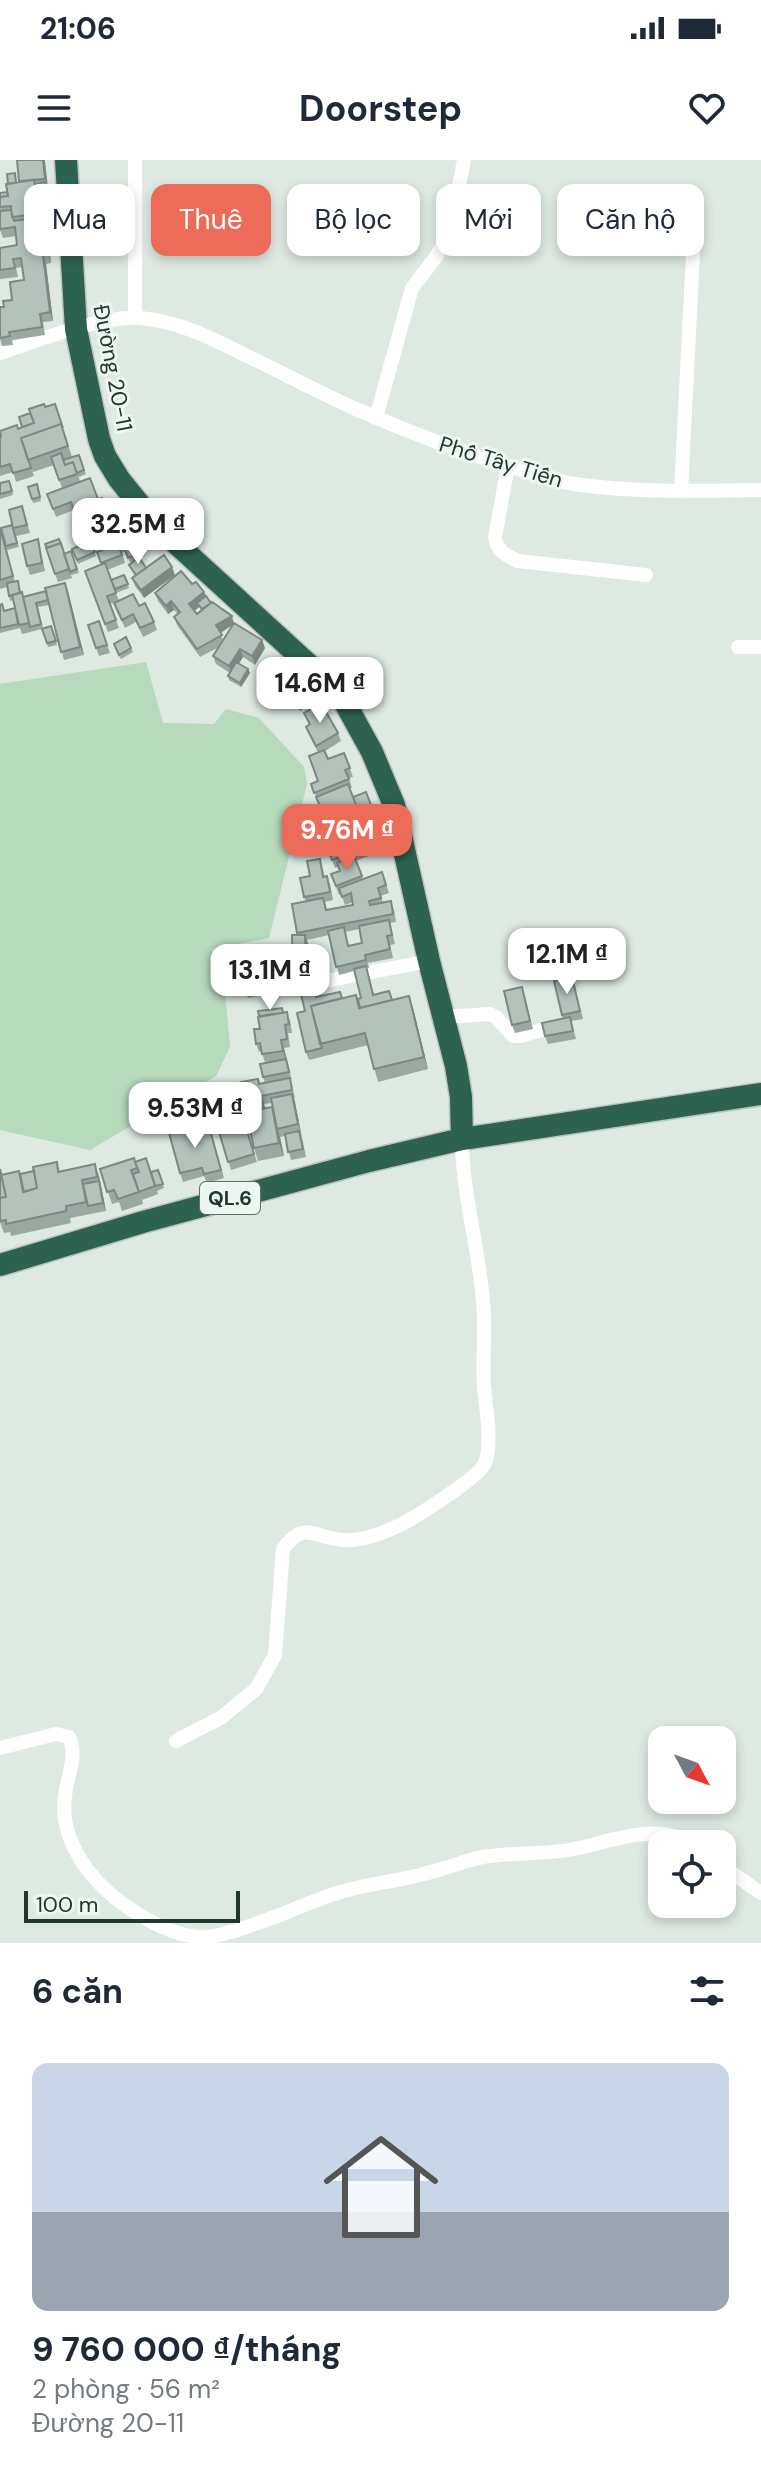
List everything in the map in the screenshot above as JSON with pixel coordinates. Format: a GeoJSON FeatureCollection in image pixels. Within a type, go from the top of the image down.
{"type":"FeatureCollection","features":[{"type":"Feature","properties":{"kind":"highway","name":"Đường 20-11"},"geometry":{"type":"LineString","coordinates":[[66,160],[76,329],[105,456],[125,488],[157,526],[330,684],[356,722],[394,805],[456,1066],[461,1097],[462,1139]]}},
{"type":"Feature","properties":{"kind":"highway","name":"QL.6"},"geometry":{"type":"LineString","coordinates":[[0,1265],[143,1222],[462,1139],[761,1094]]}},
{"type":"Feature","properties":{"kind":"street"},"geometry":{"type":"LineString","coordinates":[[135,160],[135,317]]}},
{"type":"Feature","properties":{"kind":"street"},"geometry":{"type":"LineString","coordinates":[[376,418],[412,288],[450,232],[464,160]]}},
{"type":"Feature","properties":{"kind":"street"},"geometry":{"type":"LineString","coordinates":[[681,491],[693,256]]}},
{"type":"Feature","properties":{"kind":"street","name":"Phố Tây Tiến"},"geometry":{"type":"LineString","coordinates":[[0,353],[76,329],[135,317],[179,324],[376,418],[469,455],[572,484],[681,491],[761,490]]}},
{"type":"Feature","properties":{"kind":"street"},"geometry":{"type":"LineString","coordinates":[[508,466],[495,537],[496,547],[504,554],[518,561],[646,575]]}},
{"type":"Feature","properties":{"kind":"street"},"geometry":{"type":"LineString","coordinates":[[738,647],[761,647]]}},
{"type":"Feature","properties":{"kind":"street"},"geometry":{"type":"LineString","coordinates":[[295,987],[429,961]]}},
{"type":"Feature","properties":{"kind":"street"},"geometry":{"type":"LineString","coordinates":[[443,1017],[490,1014],[513,1036],[548,1028]]}},
{"type":"Feature","properties":{"kind":"street"},"geometry":{"type":"LineString","coordinates":[[176,1741],[222,1717],[256,1689],[275,1655],[283,1549],[293,1535],[307,1532],[343,1540],[364,1538],[400,1525],[476,1476],[485,1464],[488,1446],[483,1370],[484,1303],[464,1184],[462,1139]]}},
{"type":"Feature","properties":{"kind":"street"},"geometry":{"type":"LineString","coordinates":[[0,1748],[56,1734],[69,1737],[73,1753],[65,1794],[64,1823],[69,1838],[88,1869],[125,1906],[171,1929],[200,1937],[235,1931],[347,1890],[428,1873],[482,1857],[566,1850],[648,1834]]}},
{"type":"Feature","properties":{"kind":"street"},"geometry":{"type":"LineString","coordinates":[[736,1876],[761,1893]]}},
{"type":"Feature","properties":{"kind":"green space"},"geometry":{"type":"Polygon","coordinates":[[[146,662],[163,723],[214,724],[226,709],[259,718],[304,767],[307,784],[269,938],[212,949],[211,987],[225,991],[230,1047],[216,1076],[90,1150],[0,1130],[0,684],[146,662]]]}},
{"type":"Feature","properties":{"kind":"building"},"geometry":{"type":"Polygon","coordinates":[[[17,160],[43,160],[45,179],[19,181],[17,160]]]}},
{"type":"Feature","properties":{"kind":"building"},"geometry":{"type":"Polygon","coordinates":[[[15,173],[16,183],[8,184],[7,174],[15,173]]]}},
{"type":"Feature","properties":{"kind":"building"},"geometry":{"type":"Polygon","coordinates":[[[34,180],[35,184],[24,184],[24,216],[12,217],[11,206],[0,207],[0,197],[8,196],[6,184],[34,180]]]}},
{"type":"Feature","properties":{"kind":"building"},"geometry":{"type":"Polygon","coordinates":[[[11,210],[14,221],[24,220],[24,256],[43,256],[50,312],[40,314],[42,327],[9,332],[10,336],[0,338],[0,307],[4,307],[3,301],[12,300],[10,282],[24,280],[21,258],[13,259],[15,268],[0,270],[0,248],[17,245],[15,227],[0,229],[0,211],[11,210]]]}},
{"type":"Feature","properties":{"kind":"building"},"geometry":{"type":"Polygon","coordinates":[[[44,404],[45,407],[55,404],[63,428],[61,424],[21,438],[31,468],[13,473],[10,464],[0,467],[0,431],[34,423],[29,409],[44,404]]]}},
{"type":"Feature","properties":{"kind":"building"},"geometry":{"type":"Polygon","coordinates":[[[30,413],[34,423],[22,427],[19,417],[30,413]]]}},
{"type":"Feature","properties":{"kind":"building"},"geometry":{"type":"Polygon","coordinates":[[[61,424],[68,446],[28,460],[21,438],[61,424]]]}},
{"type":"Feature","properties":{"kind":"building"},"geometry":{"type":"Polygon","coordinates":[[[61,453],[65,465],[73,462],[77,474],[59,480],[51,457],[61,453]]]}},
{"type":"Feature","properties":{"kind":"building"},"geometry":{"type":"Polygon","coordinates":[[[79,455],[84,470],[77,473],[73,462],[65,465],[63,460],[79,455]]]}},
{"type":"Feature","properties":{"kind":"building"},"geometry":{"type":"Polygon","coordinates":[[[90,478],[98,499],[102,498],[105,506],[96,509],[104,528],[90,533],[83,514],[77,517],[71,502],[53,509],[47,494],[90,478]]]}},
{"type":"Feature","properties":{"kind":"building"},"geometry":{"type":"Polygon","coordinates":[[[9,481],[12,491],[0,494],[0,483],[9,481]]]}},
{"type":"Feature","properties":{"kind":"building"},"geometry":{"type":"Polygon","coordinates":[[[37,484],[40,497],[32,499],[28,487],[37,484]]]}},
{"type":"Feature","properties":{"kind":"building"},"geometry":{"type":"Polygon","coordinates":[[[22,506],[27,525],[13,528],[9,510],[22,506]]]}},
{"type":"Feature","properties":{"kind":"building"},"geometry":{"type":"Polygon","coordinates":[[[113,514],[119,529],[98,540],[100,544],[96,545],[93,537],[105,532],[100,519],[113,514]]]}},
{"type":"Feature","properties":{"kind":"building"},"geometry":{"type":"Polygon","coordinates":[[[12,525],[17,543],[6,546],[1,528],[12,525]]]}},
{"type":"Feature","properties":{"kind":"building"},"geometry":{"type":"Polygon","coordinates":[[[132,527],[136,538],[118,544],[122,555],[101,563],[97,552],[102,550],[98,540],[132,527]]]}},
{"type":"Feature","properties":{"kind":"building"},"geometry":{"type":"Polygon","coordinates":[[[0,528],[13,576],[0,580],[0,528]]]}},
{"type":"Feature","properties":{"kind":"building"},"geometry":{"type":"Polygon","coordinates":[[[38,539],[42,563],[27,566],[22,544],[38,539]]]}},
{"type":"Feature","properties":{"kind":"building"},"geometry":{"type":"Polygon","coordinates":[[[59,539],[61,543],[47,548],[45,544],[59,539]]]}},
{"type":"Feature","properties":{"kind":"building"},"geometry":{"type":"Polygon","coordinates":[[[90,541],[95,552],[77,560],[72,549],[90,541]]]}},
{"type":"Feature","properties":{"kind":"building"},"geometry":{"type":"Polygon","coordinates":[[[139,541],[143,552],[128,558],[124,547],[139,541]]]}},
{"type":"Feature","properties":{"kind":"building"},"geometry":{"type":"Polygon","coordinates":[[[61,543],[69,569],[55,574],[46,548],[61,543]]]}},
{"type":"Feature","properties":{"kind":"building"},"geometry":{"type":"Polygon","coordinates":[[[71,551],[77,569],[70,572],[64,554],[71,551]]]}},
{"type":"Feature","properties":{"kind":"building"},"geometry":{"type":"Polygon","coordinates":[[[164,555],[172,567],[141,590],[132,578],[164,555]]]}},
{"type":"Feature","properties":{"kind":"building"},"geometry":{"type":"Polygon","coordinates":[[[139,557],[146,568],[136,575],[129,565],[139,557]]]}},
{"type":"Feature","properties":{"kind":"building"},"geometry":{"type":"Polygon","coordinates":[[[105,563],[116,593],[107,596],[116,620],[105,624],[85,571],[105,563]]]}},
{"type":"Feature","properties":{"kind":"building"},"geometry":{"type":"Polygon","coordinates":[[[181,571],[204,592],[189,604],[197,614],[212,602],[232,616],[216,625],[222,635],[197,649],[174,617],[180,612],[171,601],[166,606],[155,593],[181,571]]]}},
{"type":"Feature","properties":{"kind":"building"},"geometry":{"type":"Polygon","coordinates":[[[124,575],[128,584],[115,589],[111,580],[124,575]]]}},
{"type":"Feature","properties":{"kind":"building"},"geometry":{"type":"Polygon","coordinates":[[[18,581],[20,593],[9,596],[7,583],[18,581]]]}},
{"type":"Feature","properties":{"kind":"building"},"geometry":{"type":"Polygon","coordinates":[[[65,583],[80,647],[61,652],[45,588],[65,583]]]}},
{"type":"Feature","properties":{"kind":"building"},"geometry":{"type":"Polygon","coordinates":[[[46,591],[48,600],[36,603],[41,624],[30,627],[23,597],[46,591]]]}},
{"type":"Feature","properties":{"kind":"building"},"geometry":{"type":"Polygon","coordinates":[[[22,592],[29,623],[19,625],[12,595],[22,592]]]}},
{"type":"Feature","properties":{"kind":"building"},"geometry":{"type":"Polygon","coordinates":[[[133,594],[139,606],[145,603],[154,622],[140,628],[133,614],[122,620],[114,603],[133,594]]]}},
{"type":"Feature","properties":{"kind":"building"},"geometry":{"type":"Polygon","coordinates":[[[206,596],[211,603],[202,609],[197,603],[206,596]]]}},
{"type":"Feature","properties":{"kind":"building"},"geometry":{"type":"Polygon","coordinates":[[[2,604],[4,611],[15,608],[18,624],[0,628],[2,604]]]}},
{"type":"Feature","properties":{"kind":"building"},"geometry":{"type":"Polygon","coordinates":[[[99,621],[107,645],[96,648],[88,625],[99,621]]]}},
{"type":"Feature","properties":{"kind":"building"},"geometry":{"type":"Polygon","coordinates":[[[234,623],[262,640],[252,656],[240,649],[229,666],[213,656],[234,623]]]}},
{"type":"Feature","properties":{"kind":"building"},"geometry":{"type":"Polygon","coordinates":[[[51,626],[56,641],[47,643],[42,629],[51,626]]]}},
{"type":"Feature","properties":{"kind":"building"},"geometry":{"type":"Polygon","coordinates":[[[126,637],[131,648],[119,655],[114,644],[126,637]]]}},
{"type":"Feature","properties":{"kind":"building"},"geometry":{"type":"Polygon","coordinates":[[[236,662],[248,669],[240,683],[228,676],[236,662]]]}},
{"type":"Feature","properties":{"kind":"building"},"geometry":{"type":"Polygon","coordinates":[[[273,668],[307,686],[298,703],[279,692],[277,696],[262,688],[273,668]]]}},
{"type":"Feature","properties":{"kind":"building"},"geometry":{"type":"Polygon","coordinates":[[[321,703],[338,733],[316,746],[306,727],[310,724],[304,713],[321,703]]]}},
{"type":"Feature","properties":{"kind":"building"},"geometry":{"type":"Polygon","coordinates":[[[324,750],[328,759],[344,753],[350,768],[345,770],[349,779],[314,793],[311,784],[318,781],[309,756],[324,750]]]}},
{"type":"Feature","properties":{"kind":"building"},"geometry":{"type":"Polygon","coordinates":[[[348,784],[364,826],[368,824],[372,836],[363,839],[366,848],[332,860],[329,852],[341,847],[337,836],[326,840],[315,808],[320,806],[316,797],[348,784]]]}},
{"type":"Feature","properties":{"kind":"building"},"geometry":{"type":"Polygon","coordinates":[[[366,792],[371,805],[358,810],[353,797],[366,792]]]}},
{"type":"Feature","properties":{"kind":"building"},"geometry":{"type":"Polygon","coordinates":[[[371,812],[376,826],[370,829],[368,824],[364,826],[361,816],[371,812]]]}},
{"type":"Feature","properties":{"kind":"building"},"geometry":{"type":"Polygon","coordinates":[[[354,856],[362,876],[336,886],[331,874],[340,871],[337,863],[354,856]]]}},
{"type":"Feature","properties":{"kind":"building"},"geometry":{"type":"Polygon","coordinates":[[[320,859],[330,892],[304,897],[300,878],[310,876],[307,861],[320,859]]]}},
{"type":"Feature","properties":{"kind":"building"},"geometry":{"type":"Polygon","coordinates":[[[382,872],[386,885],[378,888],[381,898],[369,901],[370,905],[391,901],[393,914],[297,933],[292,904],[323,898],[326,910],[353,905],[351,893],[342,897],[339,888],[382,872]]]}},
{"type":"Feature","properties":{"kind":"building"},"geometry":{"type":"Polygon","coordinates":[[[389,920],[392,935],[387,936],[390,949],[365,955],[366,960],[336,967],[328,931],[344,927],[348,946],[362,943],[359,926],[389,920]]]}},
{"type":"Feature","properties":{"kind":"building"},"geometry":{"type":"Polygon","coordinates":[[[292,935],[305,935],[306,972],[293,973],[292,935]]]}},
{"type":"Feature","properties":{"kind":"building"},"geometry":{"type":"Polygon","coordinates":[[[276,964],[279,983],[245,990],[242,971],[276,964]]]}},
{"type":"Feature","properties":{"kind":"building"},"geometry":{"type":"Polygon","coordinates":[[[366,966],[373,995],[389,991],[392,1000],[360,1008],[358,999],[361,998],[354,969],[366,966]]]}},
{"type":"Feature","properties":{"kind":"building"},"geometry":{"type":"Polygon","coordinates":[[[572,977],[580,1011],[562,1015],[554,981],[572,977]]]}},
{"type":"Feature","properties":{"kind":"building"},"geometry":{"type":"Polygon","coordinates":[[[313,982],[316,997],[340,992],[342,998],[311,1006],[322,1048],[306,1052],[297,1013],[305,1011],[299,986],[313,982]]]}},
{"type":"Feature","properties":{"kind":"building"},"geometry":{"type":"Polygon","coordinates":[[[522,987],[530,1021],[512,1025],[504,991],[522,987]]]}},
{"type":"Feature","properties":{"kind":"building"},"geometry":{"type":"Polygon","coordinates":[[[356,995],[359,1008],[409,996],[424,1057],[374,1069],[365,1033],[320,1044],[311,1006],[356,995]]]}},
{"type":"Feature","properties":{"kind":"building"},"geometry":{"type":"Polygon","coordinates":[[[282,1008],[283,1013],[259,1016],[258,1011],[282,1008]]]}},
{"type":"Feature","properties":{"kind":"building"},"geometry":{"type":"Polygon","coordinates":[[[287,1012],[289,1024],[285,1025],[287,1039],[281,1040],[283,1051],[262,1054],[260,1043],[256,1044],[254,1029],[260,1029],[258,1017],[287,1012]]]}},
{"type":"Feature","properties":{"kind":"building"},"geometry":{"type":"Polygon","coordinates":[[[570,1017],[573,1031],[545,1036],[542,1023],[570,1017]]]}},
{"type":"Feature","properties":{"kind":"building"},"geometry":{"type":"Polygon","coordinates":[[[286,1059],[289,1072],[263,1077],[260,1064],[286,1059]]]}},
{"type":"Feature","properties":{"kind":"building"},"geometry":{"type":"Polygon","coordinates":[[[290,1078],[292,1090],[261,1096],[264,1108],[247,1112],[241,1082],[258,1079],[259,1084],[290,1078]]]}},
{"type":"Feature","properties":{"kind":"building"},"geometry":{"type":"Polygon","coordinates":[[[292,1094],[298,1124],[277,1129],[271,1098],[292,1094]]]}},
{"type":"Feature","properties":{"kind":"building"},"geometry":{"type":"Polygon","coordinates":[[[272,1107],[279,1143],[254,1148],[246,1112],[272,1107]]]}},
{"type":"Feature","properties":{"kind":"building"},"geometry":{"type":"Polygon","coordinates":[[[228,1111],[232,1122],[243,1118],[254,1154],[228,1162],[214,1115],[228,1111]]]}},
{"type":"Feature","properties":{"kind":"building"},"geometry":{"type":"Polygon","coordinates":[[[208,1123],[221,1170],[204,1174],[202,1168],[180,1173],[169,1133],[208,1123]]]}},
{"type":"Feature","properties":{"kind":"building"},"geometry":{"type":"Polygon","coordinates":[[[299,1131],[303,1149],[288,1152],[285,1134],[299,1131]]]}},
{"type":"Feature","properties":{"kind":"building"},"geometry":{"type":"Polygon","coordinates":[[[134,1158],[137,1168],[131,1170],[139,1192],[118,1199],[114,1190],[107,1192],[100,1169],[134,1158]]]}},
{"type":"Feature","properties":{"kind":"building"},"geometry":{"type":"Polygon","coordinates":[[[146,1158],[155,1186],[139,1192],[133,1174],[139,1172],[135,1162],[146,1158]]]}},
{"type":"Feature","properties":{"kind":"building"},"geometry":{"type":"Polygon","coordinates":[[[57,1162],[58,1172],[95,1164],[97,1177],[82,1180],[86,1202],[66,1206],[66,1211],[6,1224],[6,1220],[0,1221],[0,1198],[6,1197],[1,1175],[19,1171],[23,1192],[37,1188],[33,1167],[57,1162]]]}},
{"type":"Feature","properties":{"kind":"building"},"geometry":{"type":"Polygon","coordinates":[[[0,1169],[6,1197],[0,1198],[0,1169]]]}},
{"type":"Feature","properties":{"kind":"building"},"geometry":{"type":"Polygon","coordinates":[[[158,1170],[163,1184],[155,1186],[151,1172],[158,1170]]]}},
{"type":"Feature","properties":{"kind":"building"},"geometry":{"type":"Polygon","coordinates":[[[34,1171],[37,1188],[24,1192],[20,1174],[34,1171]]]}},
{"type":"Feature","properties":{"kind":"building"},"geometry":{"type":"Polygon","coordinates":[[[99,1181],[103,1203],[88,1206],[83,1184],[99,1181]]]}}]}
